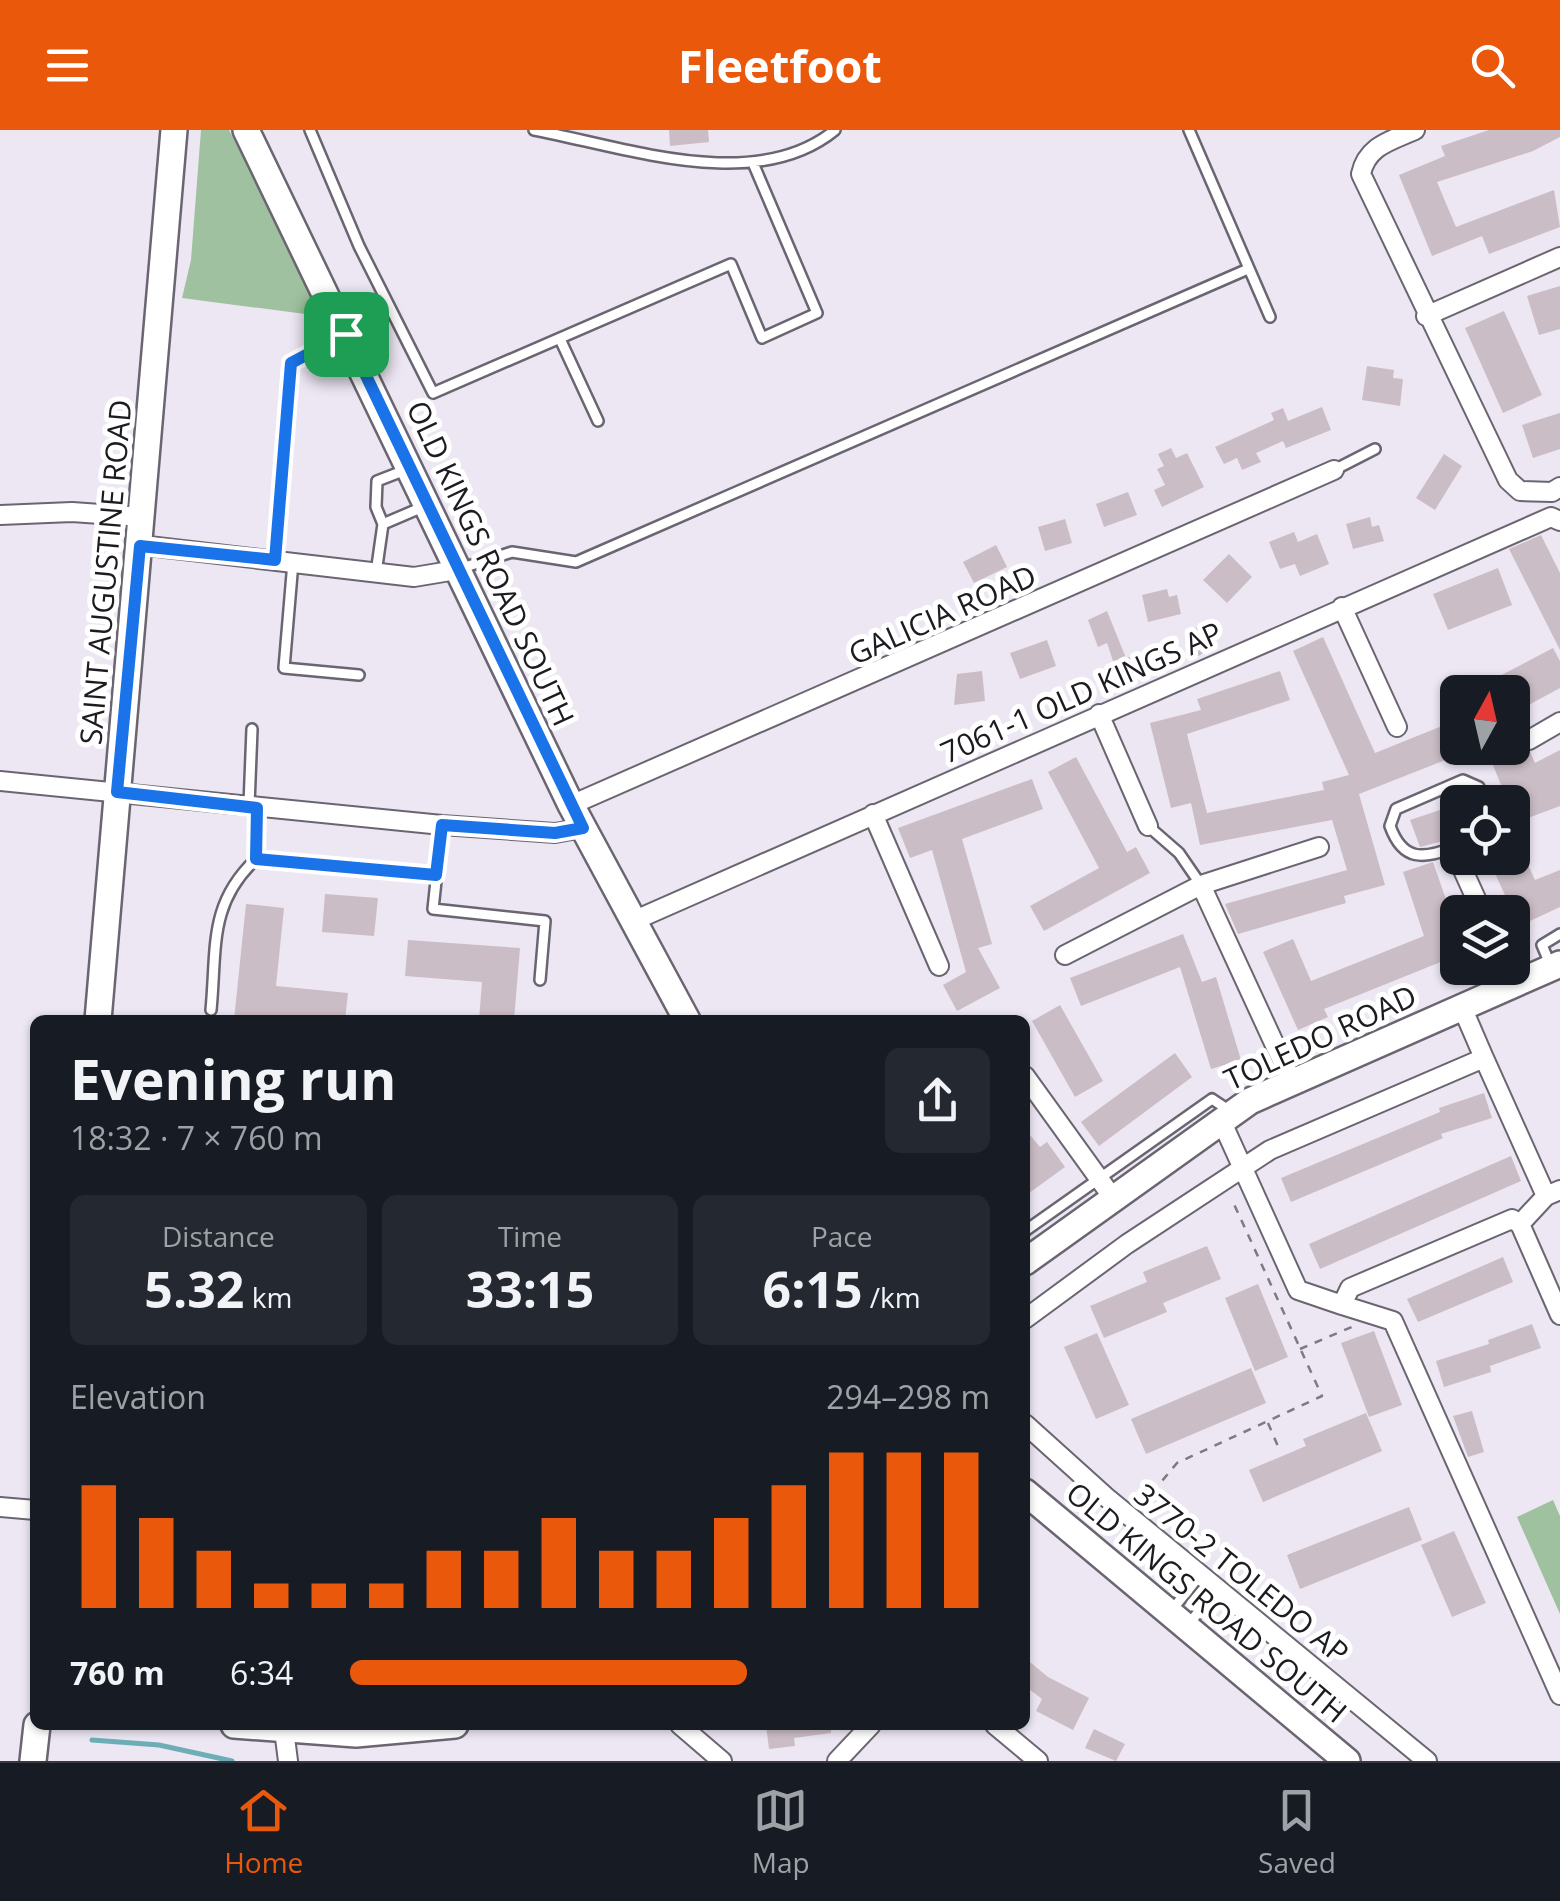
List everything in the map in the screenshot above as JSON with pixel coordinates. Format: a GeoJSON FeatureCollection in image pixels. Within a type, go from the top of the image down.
{"type":"FeatureCollection","features":[{"type":"Feature","properties":{"kind":"street","name":"SAINT AUGUSTINE ROAD"},"geometry":{"type":"LineString","coordinates":[[98,1015],[174,130]]}},
{"type":"Feature","properties":{"kind":"street","name":"OLD KINGS ROAD SOUTH"},"geometry":{"type":"LineString","coordinates":[[246,130],[577,817],[684,1015]]}},
{"type":"Feature","properties":{"kind":"street"},"geometry":{"type":"LineString","coordinates":[[1415,130],[1373,150],[1364,158],[1361,174],[1508,480],[1520,491],[1552,492],[1560,488]]}},
{"type":"Feature","properties":{"kind":"street"},"geometry":{"type":"LineString","coordinates":[[1426,316],[1560,257]]}},
{"type":"Feature","properties":{"kind":"street","name":"GALICIA ROAD"},"geometry":{"type":"LineString","coordinates":[[0,781],[253,808],[555,833],[577,817],[1334,470]]}},
{"type":"Feature","properties":{"kind":"street"},"geometry":{"type":"LineString","coordinates":[[0,515],[72,512],[143,517]]}},
{"type":"Feature","properties":{"kind":"street","name":"7061-1 OLD KINGS AP"},"geometry":{"type":"LineString","coordinates":[[633,921],[1342,607],[1556,519]]}},
{"type":"Feature","properties":{"kind":"street"},"geometry":{"type":"LineString","coordinates":[[140,546],[414,577],[456,570]]}},
{"type":"Feature","properties":{"kind":"street"},"geometry":{"type":"LineString","coordinates":[[1342,607],[1397,727]]}},
{"type":"Feature","properties":{"kind":"street"},"geometry":{"type":"LineString","coordinates":[[1099,714],[1148,826]]}},
{"type":"Feature","properties":{"kind":"street"},"geometry":{"type":"LineString","coordinates":[[1530,739],[1560,722]]}},
{"type":"Feature","properties":{"kind":"street"},"geometry":{"type":"LineString","coordinates":[[873,814],[939,966]]}},
{"type":"Feature","properties":{"kind":"street"},"geometry":{"type":"LineString","coordinates":[[1065,955],[1201,885],[1319,847]]}},
{"type":"Feature","properties":{"kind":"street"},"geometry":{"type":"LineString","coordinates":[[1201,885],[1292,1082]]}},
{"type":"Feature","properties":{"kind":"street","name":"TOLEDO ROAD"},"geometry":{"type":"LineString","coordinates":[[1530,972],[1556,966]]}},
{"type":"Feature","properties":{"kind":"street","name":"TOLEDO ROAD"},"geometry":{"type":"LineString","coordinates":[[1030,1257],[1106,1189],[1226,1117],[1292,1082],[1462,1007],[1496,985]]}},
{"type":"Feature","properties":{"kind":"street"},"geometry":{"type":"LineString","coordinates":[[1462,1007],[1553,1193],[1520,1224]]}},
{"type":"Feature","properties":{"kind":"street"},"geometry":{"type":"LineString","coordinates":[[1030,1315],[1242,1166],[1484,1058]]}},
{"type":"Feature","properties":{"kind":"street"},"geometry":{"type":"LineString","coordinates":[[1030,1083],[1106,1189]]}},
{"type":"Feature","properties":{"kind":"street"},"geometry":{"type":"LineString","coordinates":[[1226,1117],[1242,1166],[1298,1290],[1394,1322],[1560,1695]]}},
{"type":"Feature","properties":{"kind":"street"},"geometry":{"type":"LineString","coordinates":[[1342,1305],[1350,1288],[1512,1219],[1520,1224],[1552,1275],[1560,1314]]}},
{"type":"Feature","properties":{"kind":"street","name":"3770-2 TOLEDO AP"},"geometry":{"type":"LineString","coordinates":[[1030,1428],[1132,1518],[1428,1761]]}},
{"type":"Feature","properties":{"kind":"street","name":"OLD KINGS ROAD SOUTH"},"geometry":{"type":"LineString","coordinates":[[1030,1496],[1347,1761]]}},
{"type":"Feature","properties":{"kind":"street"},"geometry":{"type":"LineString","coordinates":[[0,1506],[30,1509]]}},
{"type":"Feature","properties":{"kind":"street"},"geometry":{"type":"LineString","coordinates":[[33,1761],[36,1730]]}},
{"type":"Feature","properties":{"kind":"street"},"geometry":{"type":"LineString","coordinates":[[283,1730],[288,1761]]}},
{"type":"Feature","properties":{"kind":"street"},"geometry":{"type":"LineString","coordinates":[[686,1730],[722,1761]]}},
{"type":"Feature","properties":{"kind":"street"},"geometry":{"type":"LineString","coordinates":[[837,1761],[865,1730]]}},
{"type":"Feature","properties":{"kind":"street"},"geometry":{"type":"LineString","coordinates":[[1001,1730],[1038,1761]]}},
{"type":"Feature","properties":{"kind":"lane"},"geometry":{"type":"LineString","coordinates":[[310,130],[359,246],[433,393],[731,264],[762,338],[816,313],[753,163]]}},
{"type":"Feature","properties":{"kind":"lane"},"geometry":{"type":"LineString","coordinates":[[534,130],[574,134],[724,165],[753,163],[802,151],[834,130]]}},
{"type":"Feature","properties":{"kind":"lane"},"geometry":{"type":"LineString","coordinates":[[1189,130],[1270,316]]}},
{"type":"Feature","properties":{"kind":"lane"},"geometry":{"type":"LineString","coordinates":[[456,570],[512,552],[576,562],[1248,269]]}},
{"type":"Feature","properties":{"kind":"lane"},"geometry":{"type":"LineString","coordinates":[[346,334],[291,363],[284,668],[358,675]]}},
{"type":"Feature","properties":{"kind":"lane"},"geometry":{"type":"LineString","coordinates":[[560,339],[598,421]]}},
{"type":"Feature","properties":{"kind":"lane"},"geometry":{"type":"LineString","coordinates":[[1334,470],[1375,449]]}},
{"type":"Feature","properties":{"kind":"lane"},"geometry":{"type":"LineString","coordinates":[[376,573],[383,524],[376,508],[377,481],[410,468]]}},
{"type":"Feature","properties":{"kind":"lane"},"geometry":{"type":"LineString","coordinates":[[383,524],[428,505]]}},
{"type":"Feature","properties":{"kind":"lane"},"geometry":{"type":"LineString","coordinates":[[252,729],[256,859]]}},
{"type":"Feature","properties":{"kind":"lane"},"geometry":{"type":"LineString","coordinates":[[1451,785],[1463,780],[1476,785]]}},
{"type":"Feature","properties":{"kind":"lane"},"geometry":{"type":"LineString","coordinates":[[1440,790],[1396,809],[1390,826],[1408,855],[1423,858],[1440,852]]}},
{"type":"Feature","properties":{"kind":"lane"},"geometry":{"type":"LineString","coordinates":[[442,825],[433,909],[544,921],[540,980]]}},
{"type":"Feature","properties":{"kind":"lane"},"geometry":{"type":"LineString","coordinates":[[1148,826],[1180,853],[1201,885]]}},
{"type":"Feature","properties":{"kind":"lane"},"geometry":{"type":"LineString","coordinates":[[211,1010],[221,904],[236,878],[256,859],[436,875]]}},
{"type":"Feature","properties":{"kind":"lane"},"geometry":{"type":"LineString","coordinates":[[1556,966],[1542,945],[1560,934]]}},
{"type":"Feature","properties":{"kind":"lane"},"geometry":{"type":"LineString","coordinates":[[1030,1228],[1106,1189]]}},
{"type":"Feature","properties":{"kind":"lane"},"geometry":{"type":"LineString","coordinates":[[1177,1621],[1200,1574]]}},
{"type":"Feature","properties":{"kind":"lane"},"geometry":{"type":"LineString","coordinates":[[1177,1621],[1218,1589]]}},
{"type":"Feature","properties":{"kind":"path"},"geometry":{"type":"LineString","coordinates":[[1132,1518],[1178,1462],[1322,1396],[1233,1202]]}},
{"type":"Feature","properties":{"kind":"path"},"geometry":{"type":"LineString","coordinates":[[1268,1421],[1280,1451]]}},
{"type":"Feature","properties":{"kind":"green space"},"geometry":{"type":"Polygon","coordinates":[[[201,130],[229,130],[328,317],[182,298],[191,260],[201,130]]]}},
{"type":"Feature","properties":{"kind":"green space"},"geometry":{"type":"Polygon","coordinates":[[[1553,1500],[1560,1516],[1560,1614],[1517,1517],[1553,1500]]]}},
{"type":"Feature","properties":{"kind":"building"},"geometry":{"type":"Polygon","coordinates":[[[669,130],[708,130],[709,142],[670,146],[669,130]]]}},
{"type":"Feature","properties":{"kind":"building"},"geometry":{"type":"Polygon","coordinates":[[[1489,130],[1560,130],[1560,137],[1533,151],[1437,182],[1456,227],[1554,190],[1560,227],[1489,254],[1482,236],[1432,256],[1399,175],[1445,156],[1441,146],[1489,130]]]}},
{"type":"Feature","properties":{"kind":"building"},"geometry":{"type":"Polygon","coordinates":[[[1560,286],[1560,329],[1539,335],[1527,296],[1560,286]]]}},
{"type":"Feature","properties":{"kind":"building"},"geometry":{"type":"Polygon","coordinates":[[[1504,311],[1542,395],[1503,413],[1465,328],[1504,311]]]}},
{"type":"Feature","properties":{"kind":"building"},"geometry":{"type":"Polygon","coordinates":[[[1367,366],[1394,370],[1393,378],[1403,379],[1400,406],[1362,400],[1367,366]]]}},
{"type":"Feature","properties":{"kind":"building"},"geometry":{"type":"Polygon","coordinates":[[[1322,407],[1331,430],[1286,448],[1283,441],[1256,453],[1261,462],[1242,470],[1237,458],[1224,464],[1215,447],[1274,420],[1271,413],[1283,408],[1288,421],[1322,407]]]}},
{"type":"Feature","properties":{"kind":"building"},"geometry":{"type":"Polygon","coordinates":[[[1560,413],[1560,449],[1533,458],[1522,425],[1560,413]]]}},
{"type":"Feature","properties":{"kind":"building"},"geometry":{"type":"Polygon","coordinates":[[[1171,448],[1176,458],[1187,453],[1204,487],[1162,507],[1154,490],[1165,485],[1157,469],[1164,466],[1158,454],[1171,448]]]}},
{"type":"Feature","properties":{"kind":"building"},"geometry":{"type":"Polygon","coordinates":[[[1444,454],[1462,466],[1435,510],[1416,498],[1444,454]]]}},
{"type":"Feature","properties":{"kind":"building"},"geometry":{"type":"Polygon","coordinates":[[[1128,492],[1137,515],[1104,527],[1096,504],[1128,492]]]}},
{"type":"Feature","properties":{"kind":"building"},"geometry":{"type":"Polygon","coordinates":[[[1370,517],[1372,527],[1379,525],[1384,541],[1353,549],[1346,524],[1370,517]]]}},
{"type":"Feature","properties":{"kind":"building"},"geometry":{"type":"Polygon","coordinates":[[[1065,519],[1072,543],[1045,551],[1038,527],[1065,519]]]}},
{"type":"Feature","properties":{"kind":"building"},"geometry":{"type":"Polygon","coordinates":[[[1294,532],[1298,542],[1317,534],[1329,564],[1300,576],[1295,564],[1280,569],[1269,542],[1294,532]]]}},
{"type":"Feature","properties":{"kind":"building"},"geometry":{"type":"Polygon","coordinates":[[[1541,535],[1560,573],[1560,650],[1509,549],[1541,535]]]}},
{"type":"Feature","properties":{"kind":"building"},"geometry":{"type":"Polygon","coordinates":[[[996,545],[1007,567],[974,583],[963,562],[996,545]]]}},
{"type":"Feature","properties":{"kind":"building"},"geometry":{"type":"Polygon","coordinates":[[[1229,554],[1252,577],[1227,603],[1203,580],[1229,554]]]}},
{"type":"Feature","properties":{"kind":"building"},"geometry":{"type":"Polygon","coordinates":[[[1498,568],[1512,605],[1448,630],[1433,594],[1498,568]]]}},
{"type":"Feature","properties":{"kind":"building"},"geometry":{"type":"Polygon","coordinates":[[[1167,589],[1169,597],[1177,595],[1181,614],[1148,622],[1142,595],[1167,589]]]}},
{"type":"Feature","properties":{"kind":"building"},"geometry":{"type":"Polygon","coordinates":[[[1107,611],[1126,658],[1133,656],[1138,672],[1119,679],[1107,643],[1098,647],[1088,620],[1107,611]]]}},
{"type":"Feature","properties":{"kind":"building"},"geometry":{"type":"Polygon","coordinates":[[[1204,624],[1216,646],[1191,660],[1185,648],[1198,641],[1192,630],[1204,624]]]}},
{"type":"Feature","properties":{"kind":"building"},"geometry":{"type":"Polygon","coordinates":[[[1323,637],[1375,753],[1440,727],[1440,762],[1359,794],[1385,885],[1344,896],[1346,903],[1238,934],[1225,904],[1347,870],[1332,820],[1200,845],[1191,803],[1171,808],[1150,723],[1201,710],[1197,699],[1280,671],[1290,700],[1187,734],[1207,813],[1324,790],[1322,782],[1349,775],[1293,651],[1323,637]]]}},
{"type":"Feature","properties":{"kind":"building"},"geometry":{"type":"Polygon","coordinates":[[[1047,640],[1056,666],[1020,679],[1010,653],[1047,640]]]}},
{"type":"Feature","properties":{"kind":"building"},"geometry":{"type":"Polygon","coordinates":[[[1553,648],[1560,661],[1560,688],[1530,704],[1530,675],[1501,675],[1553,648]]]}},
{"type":"Feature","properties":{"kind":"building"},"geometry":{"type":"Polygon","coordinates":[[[982,671],[985,701],[954,705],[957,674],[982,671]]]}},
{"type":"Feature","properties":{"kind":"building"},"geometry":{"type":"Polygon","coordinates":[[[1560,750],[1560,806],[1530,817],[1530,785],[1501,785],[1493,765],[1530,765],[1530,752],[1535,763],[1560,750]]]}},
{"type":"Feature","properties":{"kind":"building"},"geometry":{"type":"Polygon","coordinates":[[[1076,757],[1127,852],[1136,847],[1150,873],[1044,931],[1030,906],[1099,868],[1048,772],[1076,757]]]}},
{"type":"Feature","properties":{"kind":"building"},"geometry":{"type":"Polygon","coordinates":[[[1032,779],[1043,809],[962,839],[992,944],[978,948],[1000,988],[957,1011],[943,985],[966,972],[932,850],[910,858],[898,828],[1032,779]]]}},
{"type":"Feature","properties":{"kind":"building"},"geometry":{"type":"Polygon","coordinates":[[[1440,810],[1440,842],[1420,847],[1410,820],[1440,810]]]}},
{"type":"Feature","properties":{"kind":"building"},"geometry":{"type":"Polygon","coordinates":[[[1433,862],[1444,895],[1440,895],[1440,962],[1324,1009],[1328,1017],[1298,1030],[1263,952],[1293,939],[1311,981],[1424,936],[1403,872],[1433,862]]]}},
{"type":"Feature","properties":{"kind":"building"},"geometry":{"type":"Polygon","coordinates":[[[1530,869],[1535,880],[1560,870],[1560,907],[1530,921],[1530,895],[1505,895],[1496,875],[1530,875],[1530,869]]]}},
{"type":"Feature","properties":{"kind":"building"},"geometry":{"type":"Polygon","coordinates":[[[325,894],[378,898],[374,936],[322,932],[325,894]]]}},
{"type":"Feature","properties":{"kind":"building"},"geometry":{"type":"Polygon","coordinates":[[[246,904],[284,908],[276,986],[348,993],[346,1015],[235,1015],[246,904]]]}},
{"type":"Feature","properties":{"kind":"building"},"geometry":{"type":"Polygon","coordinates":[[[1183,934],[1202,982],[1216,977],[1241,1060],[1211,1069],[1180,967],[1081,1006],[1070,978],[1183,934]]]}},
{"type":"Feature","properties":{"kind":"building"},"geometry":{"type":"Polygon","coordinates":[[[408,940],[520,948],[514,1015],[479,1015],[482,982],[405,976],[408,940]]]}},
{"type":"Feature","properties":{"kind":"building"},"geometry":{"type":"Polygon","coordinates":[[[1060,1005],[1103,1081],[1075,1097],[1032,1021],[1060,1005]]]}},
{"type":"Feature","properties":{"kind":"building"},"geometry":{"type":"Polygon","coordinates":[[[1175,1053],[1192,1077],[1099,1146],[1081,1122],[1175,1053]]]}},
{"type":"Feature","properties":{"kind":"building"},"geometry":{"type":"Polygon","coordinates":[[[1484,1093],[1492,1118],[1441,1134],[1443,1138],[1291,1202],[1281,1178],[1440,1112],[1439,1108],[1484,1093]]]}},
{"type":"Feature","properties":{"kind":"building"},"geometry":{"type":"Polygon","coordinates":[[[1030,1135],[1040,1147],[1047,1142],[1065,1167],[1030,1192],[1030,1135]]]}},
{"type":"Feature","properties":{"kind":"building"},"geometry":{"type":"Polygon","coordinates":[[[1511,1156],[1521,1181],[1320,1269],[1309,1244],[1511,1156]]]}},
{"type":"Feature","properties":{"kind":"building"},"geometry":{"type":"Polygon","coordinates":[[[1207,1246],[1221,1279],[1163,1303],[1167,1312],[1104,1338],[1090,1306],[1147,1282],[1143,1272],[1207,1246]]]}},
{"type":"Feature","properties":{"kind":"building"},"geometry":{"type":"Polygon","coordinates":[[[1503,1257],[1513,1282],[1418,1322],[1407,1299],[1503,1257]]]}},
{"type":"Feature","properties":{"kind":"building"},"geometry":{"type":"Polygon","coordinates":[[[1258,1284],[1288,1357],[1255,1371],[1225,1298],[1258,1284]]]}},
{"type":"Feature","properties":{"kind":"building"},"geometry":{"type":"Polygon","coordinates":[[[1532,1324],[1541,1348],[1490,1366],[1491,1372],[1444,1387],[1436,1361],[1489,1344],[1488,1340],[1532,1324]]]}},
{"type":"Feature","properties":{"kind":"building"},"geometry":{"type":"Polygon","coordinates":[[[1374,1331],[1402,1405],[1369,1417],[1341,1343],[1374,1331]]]}},
{"type":"Feature","properties":{"kind":"building"},"geometry":{"type":"Polygon","coordinates":[[[1097,1333],[1129,1405],[1096,1419],[1064,1347],[1097,1333]]]}},
{"type":"Feature","properties":{"kind":"building"},"geometry":{"type":"Polygon","coordinates":[[[1251,1368],[1266,1403],[1146,1454],[1131,1419],[1251,1368]]]}},
{"type":"Feature","properties":{"kind":"building"},"geometry":{"type":"Polygon","coordinates":[[[1472,1411],[1484,1452],[1468,1457],[1453,1416],[1472,1411]]]}},
{"type":"Feature","properties":{"kind":"building"},"geometry":{"type":"Polygon","coordinates":[[[1366,1413],[1382,1451],[1263,1502],[1249,1470],[1306,1446],[1303,1439],[1366,1413]]]}},
{"type":"Feature","properties":{"kind":"building"},"geometry":{"type":"Polygon","coordinates":[[[1409,1507],[1422,1540],[1300,1589],[1287,1555],[1409,1507]]]}},
{"type":"Feature","properties":{"kind":"building"},"geometry":{"type":"Polygon","coordinates":[[[1454,1531],[1486,1603],[1452,1617],[1421,1545],[1454,1531]]]}},
{"type":"Feature","properties":{"kind":"building"},"geometry":{"type":"Polygon","coordinates":[[[1030,1662],[1048,1677],[1089,1698],[1073,1730],[1036,1711],[1042,1699],[1030,1690],[1030,1662]]]}},
{"type":"Feature","properties":{"kind":"building"},"geometry":{"type":"Polygon","coordinates":[[[1094,1729],[1125,1744],[1116,1761],[1085,1748],[1094,1729]]]}},
{"type":"Feature","properties":{"kind":"building"},"geometry":{"type":"Polygon","coordinates":[[[767,1730],[831,1730],[794,1738],[795,1746],[769,1749],[767,1730]]]}},
{"type":"Feature","properties":{"kind":"waterway"},"geometry":{"type":"LineString","coordinates":[[92,1740],[159,1745],[232,1761]]}},
{"type":"Feature","properties":{"kind":"route"},"geometry":{"type":"LineString","coordinates":[[346,334],[583,828],[555,833],[442,825],[436,875],[256,859],[257,808],[117,792],[140,546],[275,560],[291,363],[346,334]]}}]}
